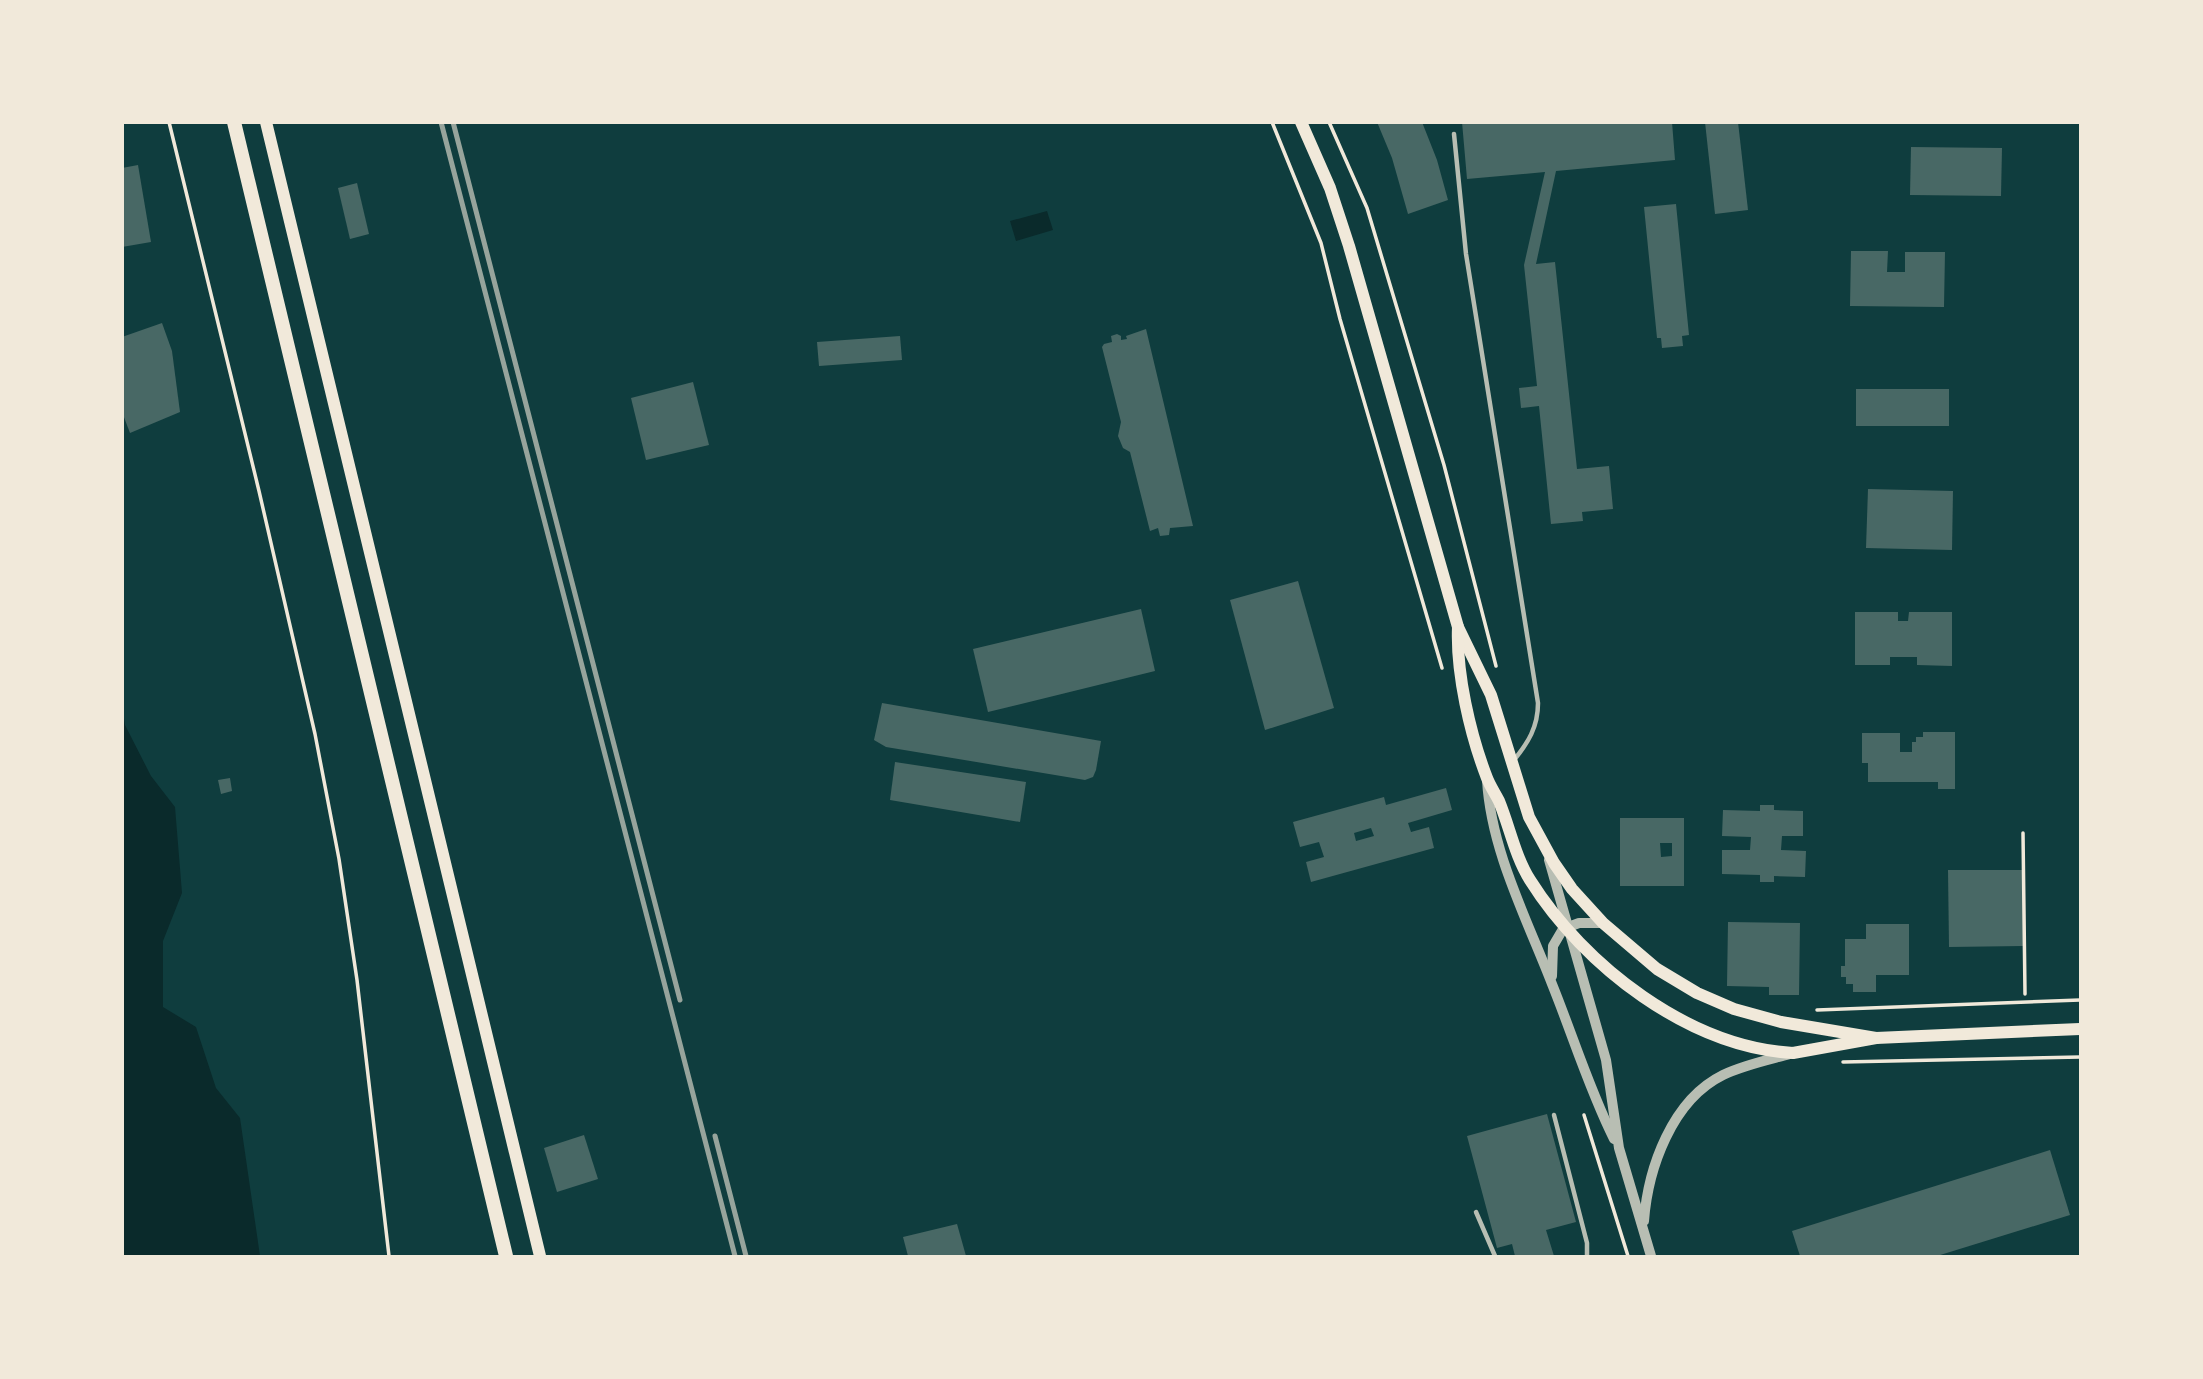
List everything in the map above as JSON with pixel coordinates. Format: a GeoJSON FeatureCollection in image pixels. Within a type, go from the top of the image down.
{"type":"FeatureCollection","features":[{"type":"Feature","properties":{"kind":"main road"},"geometry":{"type":"LineString","coordinates":[[234,122],[506,1256]]}},
{"type":"Feature","properties":{"kind":"main road"},"geometry":{"type":"LineString","coordinates":[[266,122],[540,1256]]}},
{"type":"Feature","properties":{"kind":"main road"},"geometry":{"type":"LineString","coordinates":[[1301,122],[1330,188],[1349,246],[1458,627],[1491,695],[1529,817],[1546,851],[1572,889],[1603,923],[1664,974],[1709,999],[1781,1022],[1876,1038]]}},
{"type":"Feature","properties":{"kind":"main road"},"geometry":{"type":"LineString","coordinates":[[1458,627],[1457,652],[1461,682],[1487,780],[1499,802],[1525,871],[1540,896],[1566,927],[1622,982],[1668,1013],[1735,1042],[1793,1053],[1876,1038],[2081,1029]]}},
{"type":"Feature","properties":{"kind":"street"},"geometry":{"type":"LineString","coordinates":[[1487,780],[1491,811],[1525,922],[1552,983],[1590,1086],[1619,1147]]}},
{"type":"Feature","properties":{"kind":"street"},"geometry":{"type":"LineString","coordinates":[[1546,851],[1606,1060],[1619,1147],[1651,1256]]}},
{"type":"Feature","properties":{"kind":"street"},"geometry":{"type":"LineString","coordinates":[[1552,983],[1553,946],[1557,936],[1566,927],[1579,923],[1603,923]]}},
{"type":"Feature","properties":{"kind":"street"},"geometry":{"type":"LineString","coordinates":[[1643,1230],[1646,1199],[1657,1153],[1674,1123],[1691,1101],[1706,1086],[1723,1075],[1793,1053]]}},
{"type":"Feature","properties":{"kind":"lane"},"geometry":{"type":"LineString","coordinates":[[1454,134],[1465,254],[1538,703],[1535,727],[1511,764]]}},
{"type":"Feature","properties":{"kind":"lane"},"geometry":{"type":"LineString","coordinates":[[1554,1115],[1587,1243],[1587,1256]]}},
{"type":"Feature","properties":{"kind":"lane"},"geometry":{"type":"LineString","coordinates":[[1476,1212],[1495,1256]]}},
{"type":"Feature","properties":{"kind":"path"},"geometry":{"type":"LineString","coordinates":[[169,122],[275,557],[320,759],[339,859],[357,980],[389,1256]]}},
{"type":"Feature","properties":{"kind":"path"},"geometry":{"type":"LineString","coordinates":[[1329,122],[1371,221],[1444,465],[1497,670]]}},
{"type":"Feature","properties":{"kind":"path"},"geometry":{"type":"LineString","coordinates":[[2023,833],[2025,994]]}},
{"type":"Feature","properties":{"kind":"path"},"geometry":{"type":"LineString","coordinates":[[1814,1010],[2081,1000]]}},
{"type":"Feature","properties":{"kind":"path"},"geometry":{"type":"LineString","coordinates":[[1840,1062],[2081,1057]]}},
{"type":"Feature","properties":{"kind":"water"},"geometry":{"type":"Polygon","coordinates":[[[1047,211],[1053,230],[1016,241],[1010,221],[1047,211]]]}},
{"type":"Feature","properties":{"kind":"water"},"geometry":{"type":"Polygon","coordinates":[[[123,712],[125,725],[151,776],[175,807],[182,893],[163,941],[163,1007],[196,1027],[216,1088],[240,1118],[260,1256],[123,1256],[123,712]]]}},
{"type":"Feature","properties":{"kind":"building"},"geometry":{"type":"Polygon","coordinates":[[[1377,122],[1422,122],[1437,160],[1448,200],[1408,214],[1392,158],[1377,122]]]}},
{"type":"Feature","properties":{"kind":"building"},"geometry":{"type":"Polygon","coordinates":[[[1462,122],[1672,122],[1675,160],[1556,171],[1536,264],[1555,262],[1577,469],[1609,466],[1613,509],[1582,512],[1583,521],[1551,524],[1539,406],[1521,408],[1519,388],[1537,386],[1524,265],[1545,172],[1467,179],[1462,122]]]}},
{"type":"Feature","properties":{"kind":"building"},"geometry":{"type":"Polygon","coordinates":[[[1705,122],[1738,122],[1748,210],[1715,214],[1705,122]]]}},
{"type":"Feature","properties":{"kind":"building"},"geometry":{"type":"Polygon","coordinates":[[[1911,147],[2002,148],[2001,196],[1910,195],[1911,147]]]}},
{"type":"Feature","properties":{"kind":"building"},"geometry":{"type":"Polygon","coordinates":[[[138,165],[151,242],[122,247],[122,168],[138,165]]]}},
{"type":"Feature","properties":{"kind":"building"},"geometry":{"type":"Polygon","coordinates":[[[357,183],[369,234],[350,239],[338,188],[357,183]]]}},
{"type":"Feature","properties":{"kind":"building"},"geometry":{"type":"Polygon","coordinates":[[[1676,204],[1689,335],[1682,336],[1683,346],[1662,348],[1661,338],[1657,338],[1644,207],[1676,204]]]}},
{"type":"Feature","properties":{"kind":"building"},"geometry":{"type":"Polygon","coordinates":[[[1851,251],[1888,251],[1887,272],[1905,272],[1905,252],[1945,252],[1944,307],[1850,306],[1851,251]]]}},
{"type":"Feature","properties":{"kind":"building"},"geometry":{"type":"Polygon","coordinates":[[[162,323],[172,351],[180,412],[130,433],[122,412],[122,337],[162,323]]]}},
{"type":"Feature","properties":{"kind":"building"},"geometry":{"type":"Polygon","coordinates":[[[1146,329],[1193,526],[1170,528],[1169,535],[1160,536],[1158,528],[1150,531],[1130,452],[1123,448],[1118,436],[1121,422],[1102,347],[1112,342],[1111,336],[1117,334],[1121,336],[1121,340],[1127,339],[1126,336],[1146,329]]]}},
{"type":"Feature","properties":{"kind":"building"},"geometry":{"type":"Polygon","coordinates":[[[900,336],[902,360],[819,366],[817,342],[900,336]]]}},
{"type":"Feature","properties":{"kind":"building"},"geometry":{"type":"Polygon","coordinates":[[[693,382],[709,445],[646,460],[631,398],[693,382]]]}},
{"type":"Feature","properties":{"kind":"building"},"geometry":{"type":"Polygon","coordinates":[[[1856,389],[1949,389],[1949,426],[1856,426],[1856,389]]]}},
{"type":"Feature","properties":{"kind":"building"},"geometry":{"type":"Polygon","coordinates":[[[1868,489],[1953,491],[1952,550],[1866,548],[1868,489]]]}},
{"type":"Feature","properties":{"kind":"building"},"geometry":{"type":"Polygon","coordinates":[[[1298,581],[1334,708],[1265,730],[1230,600],[1298,581]]]}},
{"type":"Feature","properties":{"kind":"building"},"geometry":{"type":"Polygon","coordinates":[[[1141,609],[1155,671],[988,712],[973,649],[1141,609]]]}},
{"type":"Feature","properties":{"kind":"building"},"geometry":{"type":"Polygon","coordinates":[[[1855,612],[1898,612],[1898,621],[1908,621],[1909,612],[1952,612],[1952,666],[1917,665],[1917,657],[1890,657],[1890,665],[1855,665],[1855,612]]]}},
{"type":"Feature","properties":{"kind":"building"},"geometry":{"type":"Polygon","coordinates":[[[882,703],[1101,741],[1096,770],[1093,777],[1085,780],[886,747],[874,740],[882,703]]]}},
{"type":"Feature","properties":{"kind":"building"},"geometry":{"type":"Polygon","coordinates":[[[1923,732],[1955,732],[1955,789],[1938,789],[1938,782],[1868,782],[1868,763],[1862,763],[1862,733],[1900,733],[1900,752],[1912,752],[1912,742],[1916,742],[1916,737],[1923,737],[1923,732]]]}},
{"type":"Feature","properties":{"kind":"building"},"geometry":{"type":"Polygon","coordinates":[[[895,762],[1026,782],[1020,822],[890,800],[895,762]]]}},
{"type":"Feature","properties":{"kind":"building"},"geometry":{"type":"Polygon","coordinates":[[[230,778],[232,791],[221,794],[218,780],[230,778]]]}},
{"type":"Feature","properties":{"kind":"building"},"geometry":{"type":"Polygon","coordinates":[[[1446,788],[1452,810],[1408,823],[1411,832],[1429,827],[1434,848],[1311,882],[1306,862],[1324,857],[1319,842],[1300,847],[1293,822],[1384,797],[1386,805],[1446,788]],[[1371,828],[1354,833],[1356,841],[1374,836],[1371,828]]]}},
{"type":"Feature","properties":{"kind":"building"},"geometry":{"type":"Polygon","coordinates":[[[1760,805],[1774,805],[1774,810],[1803,811],[1803,836],[1782,836],[1781,850],[1806,851],[1805,877],[1774,876],[1774,882],[1760,882],[1760,875],[1722,874],[1722,850],[1750,850],[1751,837],[1722,836],[1723,810],[1760,811],[1760,805]]]}},
{"type":"Feature","properties":{"kind":"building"},"geometry":{"type":"Polygon","coordinates":[[[1620,818],[1684,818],[1684,886],[1620,886],[1620,818]],[[1660,843],[1661,857],[1672,856],[1672,843],[1660,843]]]}},
{"type":"Feature","properties":{"kind":"building"},"geometry":{"type":"Polygon","coordinates":[[[1948,870],[2023,870],[2023,946],[1949,947],[1948,870]]]}},
{"type":"Feature","properties":{"kind":"building"},"geometry":{"type":"Polygon","coordinates":[[[1728,922],[1800,923],[1799,995],[1769,995],[1769,987],[1727,986],[1728,922]]]}},
{"type":"Feature","properties":{"kind":"building"},"geometry":{"type":"Polygon","coordinates":[[[1866,924],[1909,924],[1909,975],[1876,975],[1876,992],[1853,992],[1853,984],[1846,984],[1846,977],[1841,977],[1841,966],[1845,966],[1845,939],[1866,939],[1866,924]]]}},
{"type":"Feature","properties":{"kind":"building"},"geometry":{"type":"Polygon","coordinates":[[[1547,1114],[1576,1222],[1546,1230],[1554,1256],[1515,1256],[1512,1244],[1497,1248],[1467,1136],[1547,1114]]]}},
{"type":"Feature","properties":{"kind":"building"},"geometry":{"type":"Polygon","coordinates":[[[584,1135],[598,1179],[557,1192],[544,1148],[584,1135]]]}},
{"type":"Feature","properties":{"kind":"building"},"geometry":{"type":"Polygon","coordinates":[[[2050,1150],[2070,1215],[1937,1256],[1800,1256],[1792,1231],[2050,1150]]]}},
{"type":"Feature","properties":{"kind":"building"},"geometry":{"type":"Polygon","coordinates":[[[957,1224],[966,1256],[908,1256],[903,1237],[957,1224]]]}},
{"type":"Feature","properties":{"kind":"railway"},"geometry":{"type":"LineString","coordinates":[[441,122],[735,1256]]}},
{"type":"Feature","properties":{"kind":"railway"},"geometry":{"type":"LineString","coordinates":[[453,122],[680,1000]]}},
{"type":"Feature","properties":{"kind":"railway"},"geometry":{"type":"LineString","coordinates":[[715,1136],[746,1256]]}}]}
